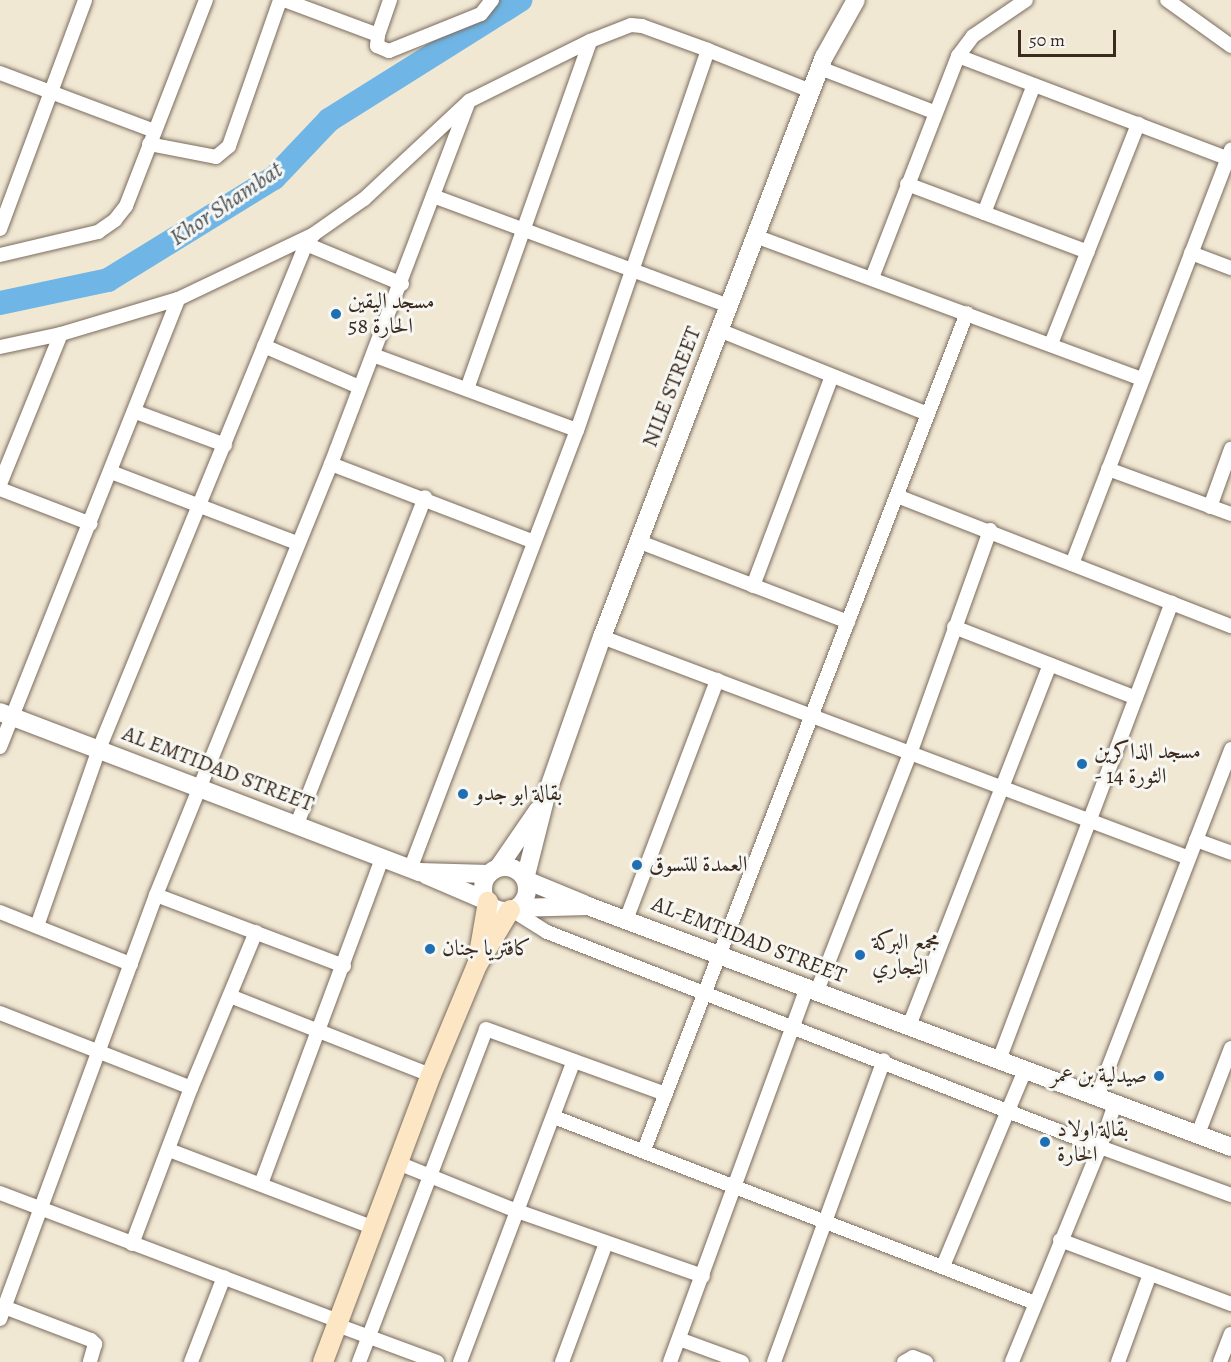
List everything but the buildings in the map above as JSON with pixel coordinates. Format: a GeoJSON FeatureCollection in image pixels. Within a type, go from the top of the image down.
{"type":"FeatureCollection","features":[{"type":"Feature","properties":{"kind":"main road"},"geometry":{"type":"LineString","coordinates":[[477,965],[488,902]]}},
{"type":"Feature","properties":{"kind":"main road"},"geometry":{"type":"LineString","coordinates":[[323,1362],[431,1075],[477,965],[513,909]]}},
{"type":"Feature","properties":{"kind":"street"},"geometry":{"type":"LineString","coordinates":[[0,229],[84,0]]}},
{"type":"Feature","properties":{"kind":"street"},"geometry":{"type":"LineString","coordinates":[[0,255],[98,232],[115,220],[126,206],[206,0]]}},
{"type":"Feature","properties":{"kind":"street"},"geometry":{"type":"LineString","coordinates":[[0,73],[152,138],[216,157],[229,146],[282,0],[378,35]]}},
{"type":"Feature","properties":{"kind":"street"},"geometry":{"type":"LineString","coordinates":[[390,0],[378,35],[377,46],[389,51],[481,14],[492,0]]}},
{"type":"Feature","properties":{"kind":"street","name":"NILE STREET"},"geometry":{"type":"LineString","coordinates":[[525,879],[546,796],[602,637],[820,68],[856,0]]}},
{"type":"Feature","properties":{"kind":"street"},"geometry":{"type":"LineString","coordinates":[[872,278],[934,112],[958,56],[973,36],[1026,0]]}},
{"type":"Feature","properties":{"kind":"street"},"geometry":{"type":"LineString","coordinates":[[1167,0],[1231,46]]}},
{"type":"Feature","properties":{"kind":"street"},"geometry":{"type":"LineString","coordinates":[[0,347],[61,334],[178,299],[310,239],[364,199],[469,101],[590,41],[631,25],[642,26],[708,50],[811,91]]}},
{"type":"Feature","properties":{"kind":"street"},"geometry":{"type":"LineString","coordinates":[[467,388],[526,232],[590,41]]}},
{"type":"Feature","properties":{"kind":"street"},"geometry":{"type":"LineString","coordinates":[[588,906],[525,879],[516,869],[415,870],[532,541],[577,430],[630,269],[708,50]]}},
{"type":"Feature","properties":{"kind":"street"},"geometry":{"type":"LineString","coordinates":[[958,56],[1138,124],[1229,153],[1072,564]]}},
{"type":"Feature","properties":{"kind":"street"},"geometry":{"type":"LineString","coordinates":[[820,68],[934,112]]}},
{"type":"Feature","properties":{"kind":"street"},"geometry":{"type":"LineString","coordinates":[[984,213],[1034,85]]}},
{"type":"Feature","properties":{"kind":"street"},"geometry":{"type":"LineString","coordinates":[[90,1362],[94,1350],[91,1340],[2,1313],[156,895],[402,284],[469,101]]}},
{"type":"Feature","properties":{"kind":"street"},"geometry":{"type":"LineString","coordinates":[[1051,345],[1138,124]]}},
{"type":"Feature","properties":{"kind":"street"},"geometry":{"type":"LineString","coordinates":[[907,184],[1088,252]]}},
{"type":"Feature","properties":{"kind":"street"},"geometry":{"type":"LineString","coordinates":[[433,196],[728,306]]}},
{"type":"Feature","properties":{"kind":"street"},"geometry":{"type":"LineString","coordinates":[[755,236],[1142,379]]}},
{"type":"Feature","properties":{"kind":"street"},"geometry":{"type":"LineString","coordinates":[[310,239],[402,284]]}},
{"type":"Feature","properties":{"kind":"street"},"geometry":{"type":"LineString","coordinates":[[37,926],[99,749],[310,239]]}},
{"type":"Feature","properties":{"kind":"street"},"geometry":{"type":"LineString","coordinates":[[1191,253],[1231,268]]}},
{"type":"Feature","properties":{"kind":"street"},"geometry":{"type":"LineString","coordinates":[[0,747],[6,715],[91,524],[178,299]]}},
{"type":"Feature","properties":{"kind":"street"},"geometry":{"type":"LineString","coordinates":[[644,1150],[721,956],[967,313]]}},
{"type":"Feature","properties":{"kind":"street"},"geometry":{"type":"LineString","coordinates":[[719,330],[928,414]]}},
{"type":"Feature","properties":{"kind":"street"},"geometry":{"type":"LineString","coordinates":[[0,484],[61,334]]}},
{"type":"Feature","properties":{"kind":"street"},"geometry":{"type":"LineString","coordinates":[[264,346],[359,387]]}},
{"type":"Feature","properties":{"kind":"street"},"geometry":{"type":"LineString","coordinates":[[373,355],[577,430]]}},
{"type":"Feature","properties":{"kind":"street"},"geometry":{"type":"LineString","coordinates":[[753,586],[832,376]]}},
{"type":"Feature","properties":{"kind":"street"},"geometry":{"type":"LineString","coordinates":[[136,412],[225,445]]}},
{"type":"Feature","properties":{"kind":"street"},"geometry":{"type":"LineString","coordinates":[[1210,507],[1231,449]]}},
{"type":"Feature","properties":{"kind":"street"},"geometry":{"type":"LineString","coordinates":[[331,464],[424,497],[532,541]]}},
{"type":"Feature","properties":{"kind":"street"},"geometry":{"type":"LineString","coordinates":[[1108,469],[1231,514]]}},
{"type":"Feature","properties":{"kind":"street"},"geometry":{"type":"LineString","coordinates":[[111,472],[297,543]]}},
{"type":"Feature","properties":{"kind":"street"},"geometry":{"type":"LineString","coordinates":[[0,489],[91,524]]}},
{"type":"Feature","properties":{"kind":"street"},"geometry":{"type":"LineString","coordinates":[[897,496],[990,530],[1231,626]]}},
{"type":"Feature","properties":{"kind":"street"},"geometry":{"type":"LineString","coordinates":[[297,824],[424,497]]}},
{"type":"Feature","properties":{"kind":"street"},"geometry":{"type":"LineString","coordinates":[[670,1362],[793,1027],[812,990],[910,754],[990,530]]}},
{"type":"Feature","properties":{"kind":"street"},"geometry":{"type":"LineString","coordinates":[[640,542],[848,622]]}},
{"type":"Feature","properties":{"kind":"street"},"geometry":{"type":"LineString","coordinates":[[999,1060],[1172,603]]}},
{"type":"Feature","properties":{"kind":"street"},"geometry":{"type":"LineString","coordinates":[[954,627],[1136,698]]}},
{"type":"Feature","properties":{"kind":"street"},"geometry":{"type":"LineString","coordinates":[[602,637],[812,718],[1189,858]]}},
{"type":"Feature","properties":{"kind":"street"},"geometry":{"type":"LineString","coordinates":[[909,1026],[1050,665]]}},
{"type":"Feature","properties":{"kind":"street"},"geometry":{"type":"LineString","coordinates":[[626,920],[717,680]]}},
{"type":"Feature","properties":{"kind":"street","name":"AL EMTIDAD STREET"},"geometry":{"type":"LineString","coordinates":[[6,715],[297,824],[415,870],[488,902]]}},
{"type":"Feature","properties":{"kind":"street"},"geometry":{"type":"LineString","coordinates":[[1097,1097],[1231,749]]}},
{"type":"Feature","properties":{"kind":"street","name":"NILE STREET"},"geometry":{"type":"LineString","coordinates":[[493,871],[522,836],[546,796]]}},
{"type":"Feature","properties":{"kind":"street"},"geometry":{"type":"LineString","coordinates":[[1196,840],[1231,853]]}},
{"type":"Feature","properties":{"kind":"street"},"geometry":{"type":"LineString","coordinates":[[261,1184],[344,966],[382,858]]}},
{"type":"Feature","properties":{"kind":"street"},"geometry":{"type":"LineString","coordinates":[[493,871],[483,892],[488,902],[513,909],[547,932],[705,994],[884,1060],[1100,1147],[1231,1195]]}},
{"type":"Feature","properties":{"kind":"street"},"geometry":{"type":"LineString","coordinates":[[513,909],[525,899],[525,879]]}},
{"type":"Feature","properties":{"kind":"street"},"geometry":{"type":"LineString","coordinates":[[156,895],[344,966]]}},
{"type":"Feature","properties":{"kind":"street","name":"AL-EMTIDAD STREET"},"geometry":{"type":"LineString","coordinates":[[513,909],[588,906],[1231,1147]]}},
{"type":"Feature","properties":{"kind":"street"},"geometry":{"type":"LineString","coordinates":[[0,912],[131,964]]}},
{"type":"Feature","properties":{"kind":"street"},"geometry":{"type":"LineString","coordinates":[[132,1244],[191,1088],[256,932]]}},
{"type":"Feature","properties":{"kind":"street"},"geometry":{"type":"LineString","coordinates":[[230,996],[431,1075]]}},
{"type":"Feature","properties":{"kind":"street"},"geometry":{"type":"LineString","coordinates":[[0,1014],[191,1088]]}},
{"type":"Feature","properties":{"kind":"street"},"geometry":{"type":"LineString","coordinates":[[359,1362],[486,1029],[666,1094]]}},
{"type":"Feature","properties":{"kind":"street"},"geometry":{"type":"LineString","coordinates":[[1198,1134],[1231,1048]]}},
{"type":"Feature","properties":{"kind":"street"},"geometry":{"type":"LineString","coordinates":[[774,1362],[884,1060]]}},
{"type":"Feature","properties":{"kind":"street"},"geometry":{"type":"LineString","coordinates":[[460,1362],[574,1061]]}},
{"type":"Feature","properties":{"kind":"street"},"geometry":{"type":"LineString","coordinates":[[943,1266],[1025,1070]]}},
{"type":"Feature","properties":{"kind":"street"},"geometry":{"type":"LineString","coordinates":[[1012,1362],[1100,1147],[1115,1104]]}},
{"type":"Feature","properties":{"kind":"street"},"geometry":{"type":"LineString","coordinates":[[554,1117],[827,1220],[1035,1303]]}},
{"type":"Feature","properties":{"kind":"street"},"geometry":{"type":"LineString","coordinates":[[169,1150],[374,1228]]}},
{"type":"Feature","properties":{"kind":"street"},"geometry":{"type":"LineString","coordinates":[[398,1163],[517,1211],[703,1276]]}},
{"type":"Feature","properties":{"kind":"street"},"geometry":{"type":"LineString","coordinates":[[0,1193],[224,1277],[437,1362]]}},
{"type":"Feature","properties":{"kind":"street"},"geometry":{"type":"LineString","coordinates":[[1060,1240],[1231,1304]]}},
{"type":"Feature","properties":{"kind":"street"},"geometry":{"type":"LineString","coordinates":[[562,1362],[606,1243]]}},
{"type":"Feature","properties":{"kind":"street"},"geometry":{"type":"LineString","coordinates":[[1118,1362],[1150,1274]]}},
{"type":"Feature","properties":{"kind":"street"},"geometry":{"type":"LineString","coordinates":[[191,1362],[224,1277]]}},
{"type":"Feature","properties":{"kind":"street"},"geometry":{"type":"LineString","coordinates":[[1220,1362],[1231,1334]]}},
{"type":"Feature","properties":{"kind":"street"},"geometry":{"type":"LineString","coordinates":[[679,1339],[742,1362]]}},
{"type":"Feature","properties":{"kind":"street"},"geometry":{"type":"LineString","coordinates":[[904,1362],[913,1357],[926,1362]]}},
{"type":"Feature","properties":{"kind":"waterway","name":"Khor Shambat"},"geometry":{"type":"LineString","coordinates":[[0,303],[108,280],[274,178],[329,120],[520,0]]}},
{"type":"Feature","properties":{"kind":"place","name":"مسجد اليقين الحارة 58"},"geometry":{"type":"Point","coordinates":[336,314]}},
{"type":"Feature","properties":{"kind":"place","name":"مسجد الذاكرين - الثورة 14"},"geometry":{"type":"Point","coordinates":[1082,764]}},
{"type":"Feature","properties":{"kind":"place","name":"بقالة ابو جدو"},"geometry":{"type":"Point","coordinates":[463,794]}},
{"type":"Feature","properties":{"kind":"place","name":"العمدة للتسوق"},"geometry":{"type":"Point","coordinates":[637,865]}},
{"type":"Feature","properties":{"kind":"place","name":"كافتريا جنان"},"geometry":{"type":"Point","coordinates":[430,949]}},
{"type":"Feature","properties":{"kind":"place","name":"مجمع البركة التجاري"},"geometry":{"type":"Point","coordinates":[860,955]}},
{"type":"Feature","properties":{"kind":"place","name":"صيدلية بن عمر"},"geometry":{"type":"Point","coordinates":[1159,1076]}},
{"type":"Feature","properties":{"kind":"place","name":"بقالة اولاد الحارة"},"geometry":{"type":"Point","coordinates":[1045,1142]}}]}
